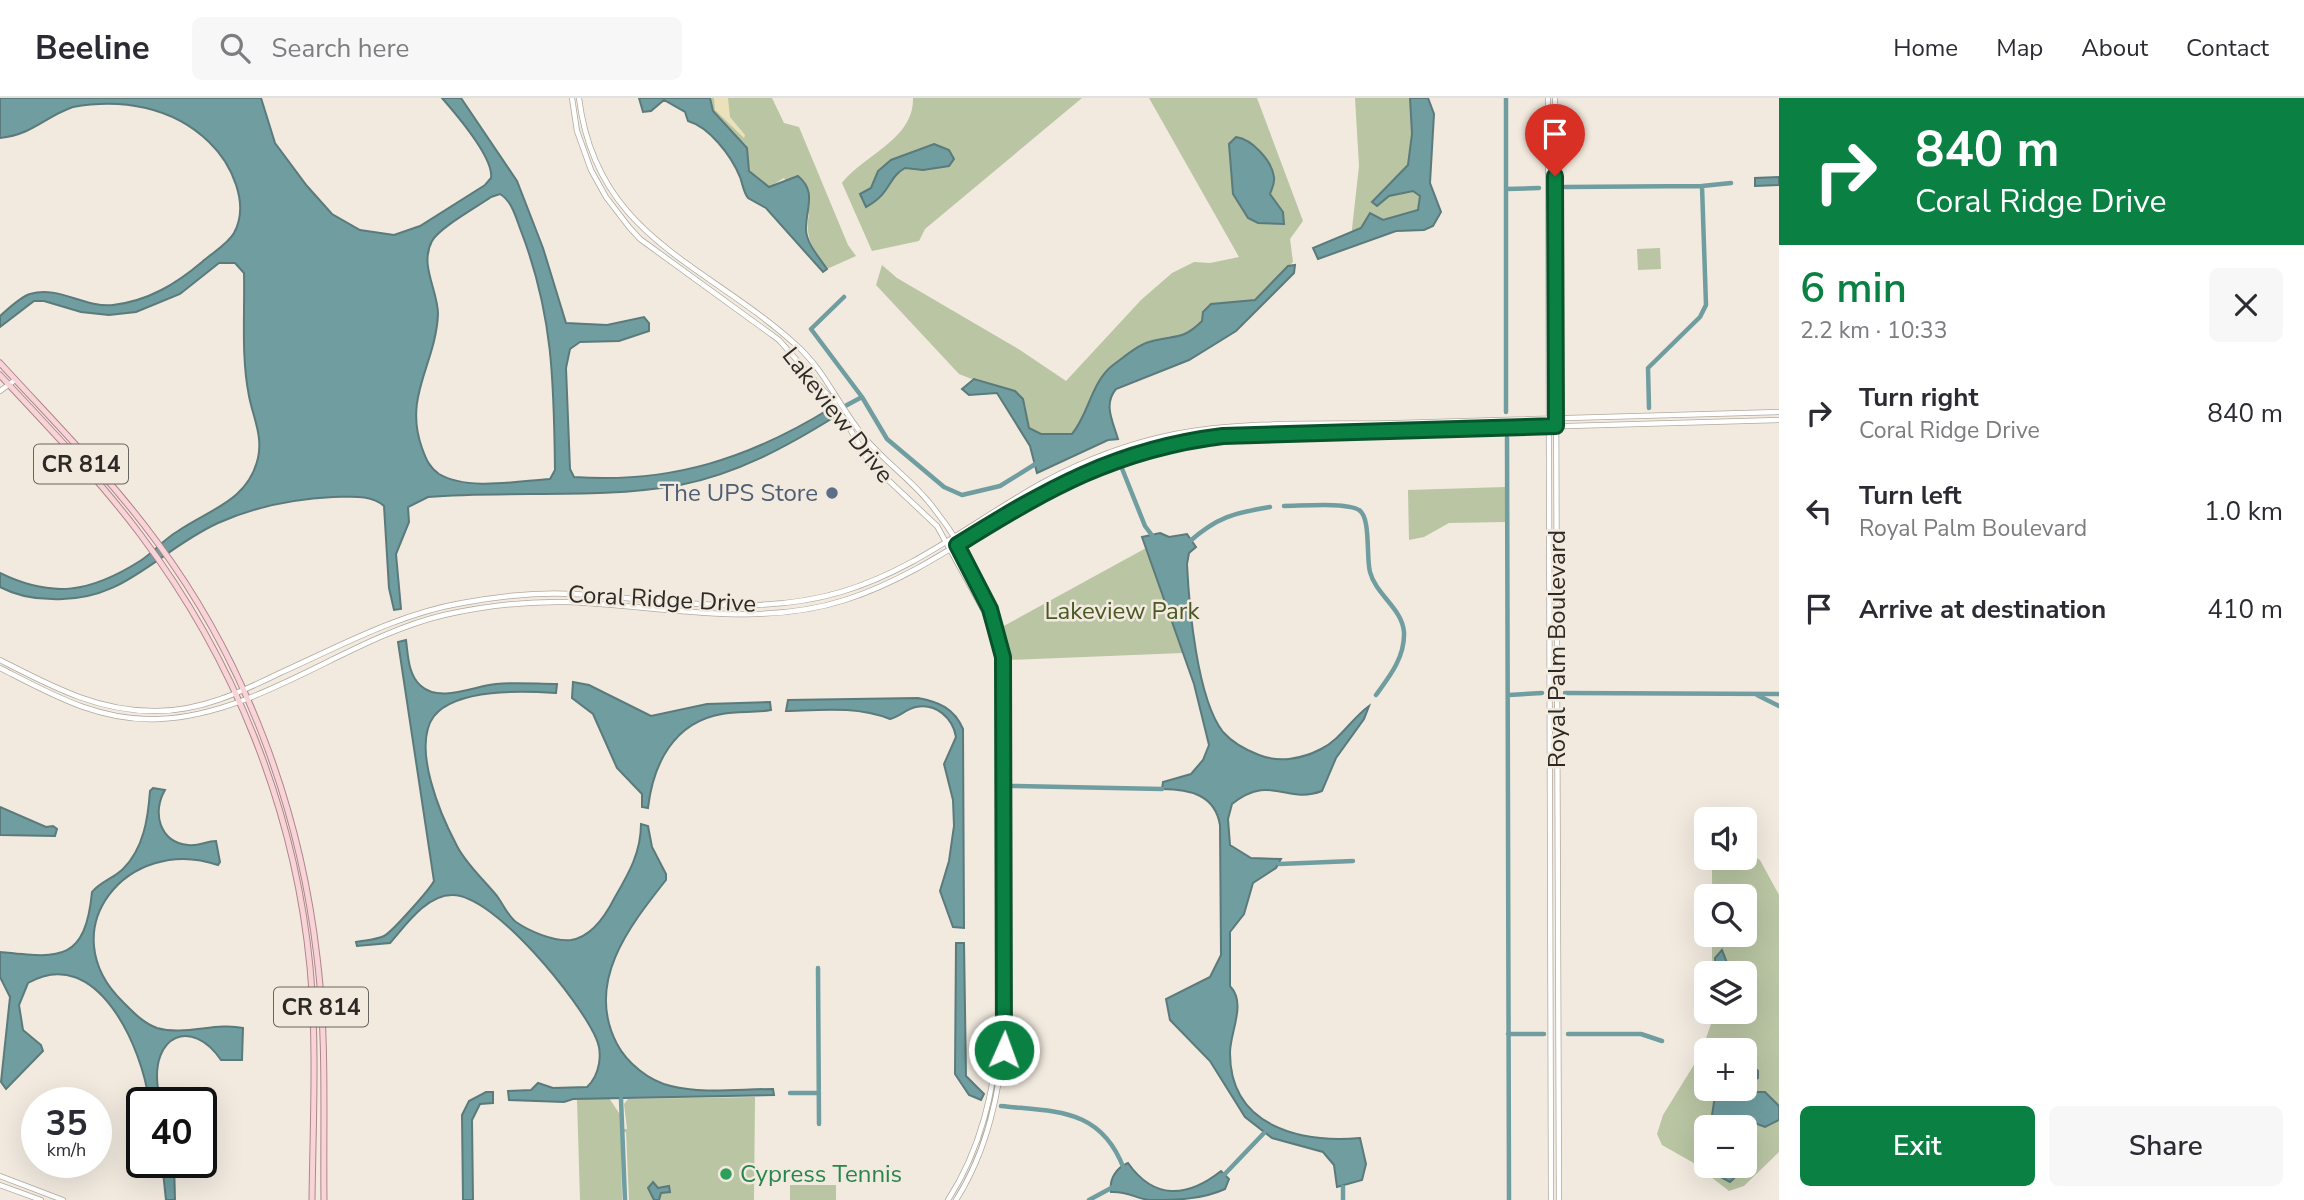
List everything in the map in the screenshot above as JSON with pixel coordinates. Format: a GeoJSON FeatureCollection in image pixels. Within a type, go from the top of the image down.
{"type":"FeatureCollection","features":[{"type":"Feature","properties":{"kind":"main road","name":"Lakeview Drive"},"geometry":{"type":"LineString","coordinates":[[572,98],[577,131],[591,170],[606,197],[629,227],[649,246],[771,333],[837,401]]}},
{"type":"Feature","properties":{"kind":"main road","name":"Lakeview Drive"},"geometry":{"type":"LineString","coordinates":[[579,98],[589,149],[610,191],[630,217],[643,232],[795,343],[821,369],[870,463],[923,510],[947,542],[985,611],[997,657],[999,1032],[991,1097],[976,1146],[948,1200]]}},
{"type":"Feature","properties":{"kind":"main road","name":"Royal Palm Boulevard"},"geometry":{"type":"LineString","coordinates":[[1548,98],[1551,1200]]}},
{"type":"Feature","properties":{"kind":"main road","name":"Royal Palm Boulevard"},"geometry":{"type":"LineString","coordinates":[[1555,98],[1559,1200]]}},
{"type":"Feature","properties":{"kind":"main road","name":"CR 814"},"geometry":{"type":"LineString","coordinates":[[0,363],[158,543],[209,622],[247,698],[279,780],[294,833],[313,924],[320,998],[324,1200]]}},
{"type":"Feature","properties":{"kind":"main road"},"geometry":{"type":"LineString","coordinates":[[8,384],[9,373]]}},
{"type":"Feature","properties":{"kind":"main road","name":"CR 814"},"geometry":{"type":"LineString","coordinates":[[0,376],[151,548],[203,629],[236,694],[270,778],[286,831],[306,934],[313,1032],[312,1200]]}},
{"type":"Feature","properties":{"kind":"main road"},"geometry":{"type":"LineString","coordinates":[[0,391],[15,380]]}},
{"type":"Feature","properties":{"kind":"main road","name":"Coral Ridge Drive"},"geometry":{"type":"LineString","coordinates":[[0,660],[79,699],[133,711],[181,709],[236,694],[376,630],[457,604],[526,594],[741,606],[809,600],[891,574],[1047,480],[1126,447],[1181,433],[1257,426],[1779,412]]}},
{"type":"Feature","properties":{"kind":"main road"},"geometry":{"type":"LineString","coordinates":[[1724,414],[1724,421]]}},
{"type":"Feature","properties":{"kind":"main road","name":"Lakeview Drive"},"geometry":{"type":"LineString","coordinates":[[846,415],[879,455],[927,501],[953,538],[990,609],[1003,657],[1005,1032],[996,1098],[981,1147],[956,1200]]}},
{"type":"Feature","properties":{"kind":"main road","name":"Coral Ridge Drive"},"geometry":{"type":"LineString","coordinates":[[0,668],[66,702],[128,718],[182,717],[247,698],[379,637],[426,620],[466,611],[520,603],[568,602],[726,614],[773,613],[840,601],[861,595],[917,570],[1086,471],[1182,441],[1223,436],[1779,419]]}},
{"type":"Feature","properties":{"kind":"main road"},"geometry":{"type":"LineString","coordinates":[[140,533],[146,528]]}},
{"type":"Feature","properties":{"kind":"main road"},"geometry":{"type":"LineString","coordinates":[[20,678],[23,672]]}},
{"type":"Feature","properties":{"kind":"main road"},"geometry":{"type":"LineString","coordinates":[[0,1177],[63,1200]]}},
{"type":"Feature","properties":{"kind":"main road"},"geometry":{"type":"LineString","coordinates":[[0,1185],[41,1200]]}},
{"type":"Feature","properties":{"kind":"green space"},"geometry":{"type":"Polygon","coordinates":[[[710,98],[772,98],[784,123],[799,127],[848,245],[856,256],[827,269],[809,237],[809,214],[784,178],[769,187],[749,171],[747,148],[713,111],[710,98]]]}},
{"type":"Feature","properties":{"kind":"green space"},"geometry":{"type":"Polygon","coordinates":[[[913,98],[1082,98],[925,229],[919,241],[872,251],[842,183],[897,135],[906,124],[913,98]]]}},
{"type":"Feature","properties":{"kind":"green space"},"geometry":{"type":"Polygon","coordinates":[[[1149,98],[1257,98],[1303,221],[1290,239],[1293,262],[1256,300],[1212,305],[1186,346],[1096,393],[1081,447],[1034,439],[997,389],[959,374],[876,285],[882,265],[897,278],[1020,350],[1066,381],[1141,300],[1172,273],[1194,262],[1210,263],[1239,257],[1149,98]]]}},
{"type":"Feature","properties":{"kind":"green space"},"geometry":{"type":"Polygon","coordinates":[[[1355,98],[1421,98],[1423,217],[1351,238],[1359,166],[1355,98]]]}},
{"type":"Feature","properties":{"kind":"green space"},"geometry":{"type":"Polygon","coordinates":[[[1660,248],[1661,269],[1638,270],[1637,249],[1660,248]]]}},
{"type":"Feature","properties":{"kind":"green space"},"geometry":{"type":"Polygon","coordinates":[[[1505,487],[1506,522],[1449,523],[1424,537],[1409,540],[1408,490],[1505,487]]]}},
{"type":"Feature","properties":{"kind":"green space","name":"Lakeview Park"},"geometry":{"type":"Polygon","coordinates":[[[1146,548],[1183,653],[1007,660],[1000,628],[1146,548]]]}},
{"type":"Feature","properties":{"kind":"green space"},"geometry":{"type":"Polygon","coordinates":[[[1757,858],[1779,895],[1779,1152],[1757,1173],[1757,1115],[1694,1115],[1694,1164],[1662,1145],[1657,1134],[1663,1115],[1694,1065],[1694,1101],[1757,1101],[1757,1038],[1706,1038],[1711,1024],[1757,1024],[1757,961],[1712,961],[1712,947],[1757,947],[1757,884],[1712,884],[1712,870],[1757,870],[1757,858]]]}},
{"type":"Feature","properties":{"kind":"green space"},"geometry":{"type":"Polygon","coordinates":[[[755,1097],[754,1200],[629,1200],[626,1132],[621,1133],[622,1200],[580,1200],[577,1099],[609,1098],[621,1116],[622,1129],[627,1129],[624,1104],[628,1099],[755,1097]]]}},
{"type":"Feature","properties":{"kind":"green space"},"geometry":{"type":"Polygon","coordinates":[[[1712,1178],[1752,1178],[1744,1186],[1729,1191],[1712,1178]]]}},
{"type":"Feature","properties":{"kind":"green space"},"geometry":{"type":"Polygon","coordinates":[[[790,1185],[836,1185],[836,1200],[790,1200],[790,1185]]]}},
{"type":"Feature","properties":{"kind":"sand"},"geometry":{"type":"Polygon","coordinates":[[[714,98],[728,98],[730,117],[745,135],[744,138],[715,110],[714,98]]]}},
{"type":"Feature","properties":{"kind":"water"},"geometry":{"type":"Polygon","coordinates":[[[0,98],[261,98],[275,143],[332,214],[360,230],[394,235],[420,226],[485,185],[491,178],[487,159],[481,148],[442,98],[461,98],[517,181],[543,248],[566,323],[607,325],[644,317],[649,323],[649,331],[619,341],[580,342],[570,349],[566,368],[570,469],[574,477],[644,476],[708,464],[770,441],[831,408],[836,416],[761,458],[722,474],[680,485],[586,494],[428,497],[408,507],[409,522],[396,554],[401,609],[394,610],[389,588],[384,506],[367,498],[353,497],[289,502],[232,517],[196,534],[139,573],[100,593],[77,598],[52,599],[12,592],[0,587],[0,573],[37,586],[72,588],[105,580],[140,561],[173,534],[237,494],[253,473],[259,442],[245,366],[244,273],[235,263],[219,263],[180,294],[136,312],[109,315],[81,312],[44,301],[34,301],[0,327],[0,316],[18,300],[40,292],[61,294],[102,305],[138,300],[172,284],[220,248],[234,233],[240,210],[236,185],[225,161],[217,151],[195,130],[179,120],[146,108],[128,105],[91,104],[73,107],[22,133],[0,138],[0,98]],[[500,194],[491,197],[436,236],[427,259],[438,314],[432,349],[418,396],[417,429],[425,456],[433,469],[451,479],[478,484],[550,479],[555,470],[554,408],[546,320],[532,262],[513,210],[500,194]]]}},
{"type":"Feature","properties":{"kind":"water"},"geometry":{"type":"Polygon","coordinates":[[[639,98],[710,98],[713,111],[747,148],[749,171],[769,187],[798,176],[809,194],[806,229],[808,239],[827,269],[823,272],[766,208],[748,198],[731,160],[719,143],[704,129],[688,121],[685,112],[664,100],[651,111],[643,112],[639,98]]]}},
{"type":"Feature","properties":{"kind":"water"},"geometry":{"type":"Polygon","coordinates":[[[1410,98],[1428,98],[1434,114],[1430,183],[1441,212],[1433,226],[1424,230],[1396,231],[1318,259],[1313,248],[1361,228],[1370,213],[1383,220],[1418,210],[1420,196],[1413,191],[1389,196],[1377,206],[1372,202],[1408,165],[1412,134],[1410,98]]]}},
{"type":"Feature","properties":{"kind":"water"},"geometry":{"type":"Polygon","coordinates":[[[1236,137],[1255,146],[1269,164],[1274,179],[1270,194],[1283,212],[1284,224],[1258,223],[1248,218],[1233,194],[1229,144],[1236,137]]]}},
{"type":"Feature","properties":{"kind":"water"},"geometry":{"type":"Polygon","coordinates":[[[934,144],[949,150],[954,159],[949,166],[923,170],[905,168],[895,176],[881,196],[866,207],[860,194],[871,188],[878,171],[891,160],[934,144]]]}},
{"type":"Feature","properties":{"kind":"water"},"geometry":{"type":"Polygon","coordinates":[[[1779,177],[1779,185],[1755,186],[1755,178],[1779,177]]]}},
{"type":"Feature","properties":{"kind":"water"},"geometry":{"type":"Polygon","coordinates":[[[1295,265],[1294,273],[1236,331],[1189,360],[1116,389],[1110,407],[1118,439],[1108,440],[1037,473],[1030,446],[997,393],[969,395],[962,389],[974,379],[1015,391],[1023,399],[1029,428],[1041,434],[1072,434],[1100,380],[1113,365],[1144,344],[1177,336],[1195,328],[1202,321],[1203,312],[1211,304],[1255,300],[1288,266],[1295,265]]]}},
{"type":"Feature","properties":{"kind":"water"},"geometry":{"type":"Polygon","coordinates":[[[1160,533],[1169,537],[1187,534],[1196,547],[1189,553],[1187,564],[1196,651],[1214,717],[1231,739],[1249,751],[1267,757],[1298,757],[1328,745],[1369,706],[1364,719],[1336,758],[1322,791],[1298,795],[1257,791],[1232,804],[1228,819],[1230,845],[1251,858],[1281,859],[1276,868],[1253,883],[1244,914],[1230,932],[1230,986],[1237,1001],[1230,1053],[1233,1078],[1242,1098],[1256,1114],[1273,1125],[1293,1133],[1315,1137],[1360,1138],[1366,1164],[1362,1180],[1337,1187],[1334,1165],[1323,1152],[1272,1138],[1245,1117],[1210,1061],[1170,1020],[1166,999],[1210,977],[1221,955],[1220,825],[1207,800],[1191,792],[1162,789],[1163,782],[1191,774],[1203,760],[1209,745],[1194,684],[1142,537],[1160,533]]]}},
{"type":"Feature","properties":{"kind":"water"},"geometry":{"type":"Polygon","coordinates":[[[406,640],[413,676],[429,691],[457,692],[496,684],[557,684],[556,693],[491,693],[458,700],[434,716],[428,729],[427,763],[443,817],[461,853],[497,896],[510,917],[528,929],[550,938],[571,940],[585,935],[603,918],[633,862],[639,844],[641,824],[648,826],[652,847],[666,874],[666,880],[625,937],[608,978],[608,1021],[617,1044],[640,1070],[663,1084],[696,1090],[773,1089],[774,1095],[573,1099],[564,1102],[509,1100],[508,1091],[531,1090],[538,1083],[553,1088],[587,1087],[599,1064],[598,1044],[587,1021],[534,952],[490,912],[470,899],[452,895],[442,896],[425,906],[390,943],[357,946],[356,942],[378,938],[388,933],[434,881],[398,642],[406,640]]]}},
{"type":"Feature","properties":{"kind":"water"},"geometry":{"type":"Polygon","coordinates":[[[573,682],[589,685],[651,716],[707,704],[770,702],[771,710],[722,714],[691,726],[679,736],[661,761],[648,808],[642,807],[642,794],[617,768],[593,714],[572,698],[573,682]]]}},
{"type":"Feature","properties":{"kind":"water"},"geometry":{"type":"Polygon","coordinates":[[[918,698],[945,707],[963,729],[964,928],[953,927],[940,891],[949,861],[954,826],[953,800],[944,764],[956,737],[947,718],[937,710],[923,706],[912,708],[890,719],[852,710],[786,711],[788,700],[918,698]]]}},
{"type":"Feature","properties":{"kind":"water"},"geometry":{"type":"Polygon","coordinates":[[[153,788],[165,790],[159,816],[161,825],[170,838],[188,845],[216,841],[220,862],[218,865],[185,859],[155,863],[129,876],[109,895],[97,919],[94,946],[102,974],[131,1010],[157,1028],[178,1031],[243,1028],[242,1060],[221,1060],[210,1047],[198,1039],[186,1036],[176,1038],[160,1056],[158,1087],[146,1087],[137,1055],[112,1008],[95,989],[75,977],[53,974],[28,983],[19,1005],[23,1030],[41,1045],[43,1051],[6,1089],[1,1082],[10,997],[0,977],[0,952],[53,954],[66,951],[75,944],[83,932],[92,892],[123,869],[136,852],[144,832],[150,791],[153,788]]]}},
{"type":"Feature","properties":{"kind":"water"},"geometry":{"type":"Polygon","coordinates":[[[0,807],[46,827],[53,826],[57,829],[55,836],[0,835],[0,807]]]}},
{"type":"Feature","properties":{"kind":"water"},"geometry":{"type":"Polygon","coordinates":[[[956,943],[964,943],[966,1076],[984,1094],[981,1100],[969,1095],[955,1074],[956,943]]]}},
{"type":"Feature","properties":{"kind":"water"},"geometry":{"type":"Polygon","coordinates":[[[1722,950],[1726,961],[1715,961],[1722,950]]]}},
{"type":"Feature","properties":{"kind":"water"},"geometry":{"type":"Polygon","coordinates":[[[486,1092],[493,1092],[493,1103],[480,1104],[472,1120],[473,1200],[463,1200],[462,1115],[469,1101],[486,1092]]]}},
{"type":"Feature","properties":{"kind":"water"},"geometry":{"type":"Polygon","coordinates":[[[1757,1092],[1765,1092],[1779,1106],[1779,1120],[1765,1127],[1757,1124],[1757,1115],[1712,1115],[1714,1101],[1757,1101],[1757,1092]]]}},
{"type":"Feature","properties":{"kind":"water"},"geometry":{"type":"Polygon","coordinates":[[[1128,1163],[1149,1184],[1172,1191],[1196,1186],[1221,1171],[1229,1179],[1225,1189],[1188,1199],[1149,1200],[1111,1192],[1114,1174],[1128,1163]]]}},
{"type":"Feature","properties":{"kind":"water"},"geometry":{"type":"Polygon","coordinates":[[[164,1178],[174,1178],[175,1200],[166,1200],[164,1178]]]}},
{"type":"Feature","properties":{"kind":"water"},"geometry":{"type":"Polygon","coordinates":[[[653,1182],[658,1188],[669,1186],[670,1192],[661,1193],[659,1200],[654,1200],[648,1188],[653,1182]]]}},
{"type":"Feature","properties":{"kind":"waterway"},"geometry":{"type":"LineString","coordinates":[[1506,98],[1506,412]]}},
{"type":"Feature","properties":{"kind":"waterway"},"geometry":{"type":"LineString","coordinates":[[1702,186],[1731,183]]}},
{"type":"Feature","properties":{"kind":"waterway"},"geometry":{"type":"LineString","coordinates":[[1565,187],[1702,186],[1706,305],[1700,317],[1648,368],[1649,408]]}},
{"type":"Feature","properties":{"kind":"waterway"},"geometry":{"type":"LineString","coordinates":[[1506,189],[1539,188]]}},
{"type":"Feature","properties":{"kind":"waterway"},"geometry":{"type":"LineString","coordinates":[[844,297],[811,329],[862,397],[887,439],[944,487],[962,495],[1000,486],[1037,463]]}},
{"type":"Feature","properties":{"kind":"waterway"},"geometry":{"type":"LineString","coordinates":[[834,412],[862,397]]}},
{"type":"Feature","properties":{"kind":"waterway"},"geometry":{"type":"LineString","coordinates":[[1507,438],[1509,1200]]}},
{"type":"Feature","properties":{"kind":"waterway"},"geometry":{"type":"LineString","coordinates":[[1121,466],[1145,526],[1154,538]]}},
{"type":"Feature","properties":{"kind":"waterway"},"geometry":{"type":"LineString","coordinates":[[1284,506],[1345,506],[1363,514],[1367,529],[1370,572],[1378,588],[1399,616],[1404,632],[1399,658],[1376,695]]}},
{"type":"Feature","properties":{"kind":"waterway"},"geometry":{"type":"LineString","coordinates":[[1189,542],[1226,517],[1270,507]]}},
{"type":"Feature","properties":{"kind":"waterway"},"geometry":{"type":"LineString","coordinates":[[1509,695],[1542,693]]}},
{"type":"Feature","properties":{"kind":"waterway"},"geometry":{"type":"LineString","coordinates":[[1565,693],[1779,694]]}},
{"type":"Feature","properties":{"kind":"waterway"},"geometry":{"type":"LineString","coordinates":[[1757,695],[1779,706]]}},
{"type":"Feature","properties":{"kind":"waterway"},"geometry":{"type":"LineString","coordinates":[[1013,786],[1162,789]]}},
{"type":"Feature","properties":{"kind":"waterway"},"geometry":{"type":"LineString","coordinates":[[1279,864],[1353,861]]}},
{"type":"Feature","properties":{"kind":"waterway"},"geometry":{"type":"LineString","coordinates":[[818,968],[819,1124]]}},
{"type":"Feature","properties":{"kind":"waterway"},"geometry":{"type":"LineString","coordinates":[[1508,1034],[1544,1034]]}},
{"type":"Feature","properties":{"kind":"waterway"},"geometry":{"type":"LineString","coordinates":[[1568,1034],[1641,1034],[1662,1041]]}},
{"type":"Feature","properties":{"kind":"waterway"},"geometry":{"type":"LineString","coordinates":[[790,1093],[819,1093]]}},
{"type":"Feature","properties":{"kind":"waterway"},"geometry":{"type":"LineString","coordinates":[[621,1099],[625,1200]]}},
{"type":"Feature","properties":{"kind":"waterway"},"geometry":{"type":"LineString","coordinates":[[1001,1106],[1058,1112],[1090,1124],[1103,1134],[1124,1169]]}},
{"type":"Feature","properties":{"kind":"waterway"},"geometry":{"type":"LineString","coordinates":[[1222,1177],[1264,1133]]}},
{"type":"Feature","properties":{"kind":"waterway"},"geometry":{"type":"LineString","coordinates":[[1089,1200],[1115,1186]]}},
{"type":"Feature","properties":{"kind":"waterway"},"geometry":{"type":"LineString","coordinates":[[1343,1187],[1343,1200]]}},
{"type":"Feature","properties":{"kind":"place","name":"The UPS Store"},"geometry":{"type":"Point","coordinates":[832,493]}},
{"type":"Feature","properties":{"kind":"place","name":"Cypress Tennis"},"geometry":{"type":"Point","coordinates":[726,1174]}},
{"type":"Feature","properties":{"kind":"route"},"geometry":{"type":"LineString","coordinates":[[1004,1050],[1006,934],[1003,657],[998,629],[982,589],[957,545],[1050,489],[1086,471],[1182,441],[1223,436],[1556,426],[1555,176]]}}]}
